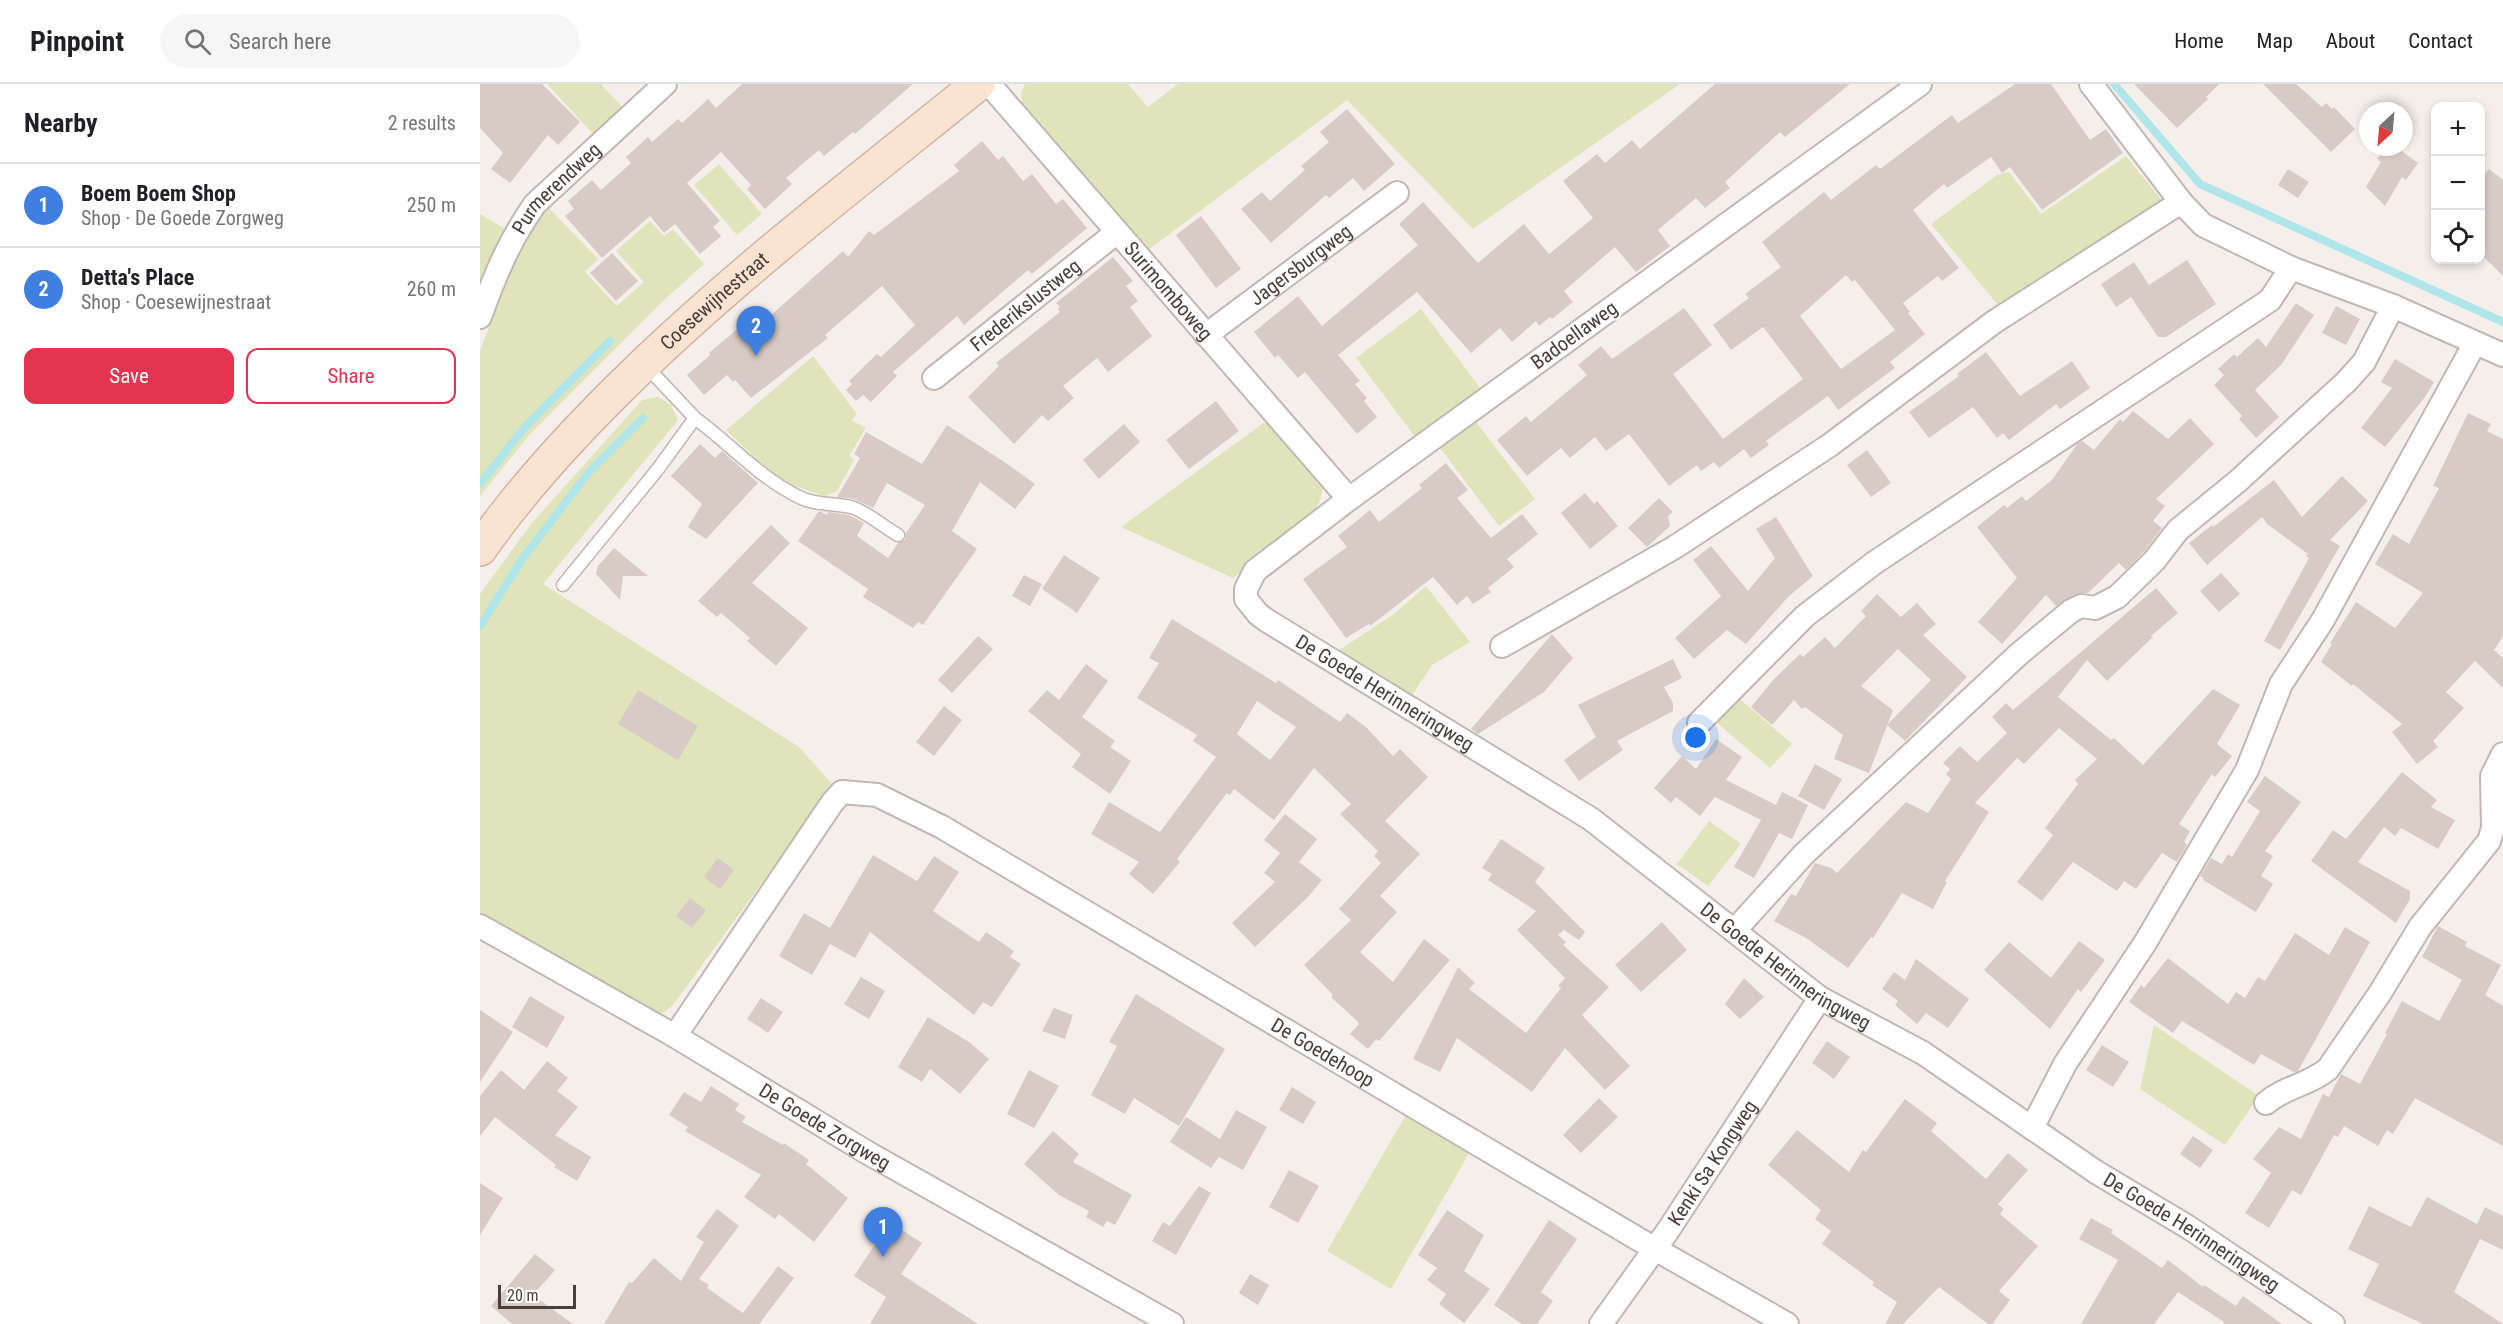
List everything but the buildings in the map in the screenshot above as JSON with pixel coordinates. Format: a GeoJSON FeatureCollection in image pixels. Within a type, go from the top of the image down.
{"type":"FeatureCollection","features":[{"type":"Feature","properties":{"kind":"main road","name":"Coesewijnestraat"},"geometry":{"type":"LineString","coordinates":[[480,549],[530,483],[577,430],[684,325],[978,84]]}},
{"type":"Feature","properties":{"kind":"street","name":"Purmerendweg"},"geometry":{"type":"LineString","coordinates":[[480,317],[499,264],[519,227],[535,204],[665,84]]}},
{"type":"Feature","properties":{"kind":"street","name":"Surimomboweg"},"geometry":{"type":"LineString","coordinates":[[989,84],[1349,499]]}},
{"type":"Feature","properties":{"kind":"street","name":"Badoellaweg"},"geometry":{"type":"LineString","coordinates":[[1246,599],[1246,589],[1255,571],[1349,499],[1920,84]]}},
{"type":"Feature","properties":{"kind":"street"},"geometry":{"type":"LineString","coordinates":[[2091,84],[2181,202],[2203,225],[2291,268],[2393,306],[2503,355]]}},
{"type":"Feature","properties":{"kind":"street","name":"Jagersburgweg"},"geometry":{"type":"LineString","coordinates":[[1206,335],[1397,193]]}},
{"type":"Feature","properties":{"kind":"street"},"geometry":{"type":"LineString","coordinates":[[1502,646],[1685,541],[1830,445],[1994,322],[2181,202]]}},
{"type":"Feature","properties":{"kind":"street","name":"Frederikslustweg"},"geometry":{"type":"LineString","coordinates":[[934,378],[1117,232]]}},
{"type":"Feature","properties":{"kind":"street"},"geometry":{"type":"LineString","coordinates":[[1699,723],[1805,616],[1874,563],[2270,300],[2291,268]]}},
{"type":"Feature","properties":{"kind":"street"},"geometry":{"type":"LineString","coordinates":[[1735,930],[1804,854],[2019,654],[2070,611],[2082,606],[2095,608],[2117,597],[2154,561],[2178,530],[2238,481],[2346,382],[2364,362],[2393,306]]}},
{"type":"Feature","properties":{"kind":"street"},"geometry":{"type":"LineString","coordinates":[[2032,1128],[2065,1064],[2145,943],[2247,770],[2281,684],[2323,620],[2475,343]]}},
{"type":"Feature","properties":{"kind":"street","name":"De Goede Herinneringweg"},"geometry":{"type":"LineString","coordinates":[[1246,599],[1266,620],[1591,819],[1821,998],[1923,1053],[2096,1172],[2188,1227],[2333,1324]]}},
{"type":"Feature","properties":{"kind":"street"},"geometry":{"type":"LineString","coordinates":[[2266,1103],[2285,1090],[2317,1078],[2328,1069],[2380,993],[2420,927],[2489,841],[2493,828],[2492,776],[2503,754]]}},
{"type":"Feature","properties":{"kind":"street","name":"De Goedehoop"},"geometry":{"type":"LineString","coordinates":[[675,1036],[832,802],[842,792],[853,791],[877,795],[942,827],[1655,1250],[1787,1324]]}},
{"type":"Feature","properties":{"kind":"street","name":"De Goede Zorgweg"},"geometry":{"type":"LineString","coordinates":[[480,926],[675,1036],[868,1153],[1172,1324]]}},
{"type":"Feature","properties":{"kind":"street","name":"Kenki Sa Kongweg"},"geometry":{"type":"LineString","coordinates":[[1601,1324],[1655,1250],[1821,998]]}},
{"type":"Feature","properties":{"kind":"lane"},"geometry":{"type":"LineString","coordinates":[[644,364],[695,418],[718,435],[763,476],[800,498],[816,503],[853,507],[898,535]]}},
{"type":"Feature","properties":{"kind":"lane"},"geometry":{"type":"LineString","coordinates":[[563,585],[658,469],[695,418]]}},
{"type":"Feature","properties":{"kind":"green space"},"geometry":{"type":"Polygon","coordinates":[[[547,84],[601,84],[622,107],[593,134],[547,84]]]}},
{"type":"Feature","properties":{"kind":"green space"},"geometry":{"type":"Polygon","coordinates":[[[1025,84],[1128,84],[1148,107],[1178,84],[1680,84],[1473,229],[1347,100],[1147,251],[1023,109],[1021,93],[1025,84]]]}},
{"type":"Feature","properties":{"kind":"green space"},"geometry":{"type":"Polygon","coordinates":[[[2126,156],[2163,202],[1998,305],[1931,224],[1997,175],[2009,172],[2041,214],[2126,156]]]}},
{"type":"Feature","properties":{"kind":"green space"},"geometry":{"type":"Polygon","coordinates":[[[719,164],[762,214],[737,235],[694,185],[719,164]]]}},
{"type":"Feature","properties":{"kind":"green space"},"geometry":{"type":"Polygon","coordinates":[[[548,207],[598,259],[585,272],[617,306],[644,282],[616,251],[650,221],[664,236],[673,229],[704,264],[662,302],[530,434],[480,496],[480,351],[519,246],[548,207]]]}},
{"type":"Feature","properties":{"kind":"green space"},"geometry":{"type":"Polygon","coordinates":[[[480,214],[505,229],[480,284],[480,214]]]}},
{"type":"Feature","properties":{"kind":"green space"},"geometry":{"type":"Polygon","coordinates":[[[1421,309],[1481,389],[1416,438],[1356,358],[1421,309]]]}},
{"type":"Feature","properties":{"kind":"green space"},"geometry":{"type":"Polygon","coordinates":[[[813,356],[857,414],[851,420],[866,428],[849,456],[854,460],[837,491],[824,496],[789,484],[772,474],[726,430],[813,356]]]}},
{"type":"Feature","properties":{"kind":"green space"},"geometry":{"type":"Polygon","coordinates":[[[658,397],[671,405],[678,420],[543,584],[799,747],[833,785],[673,1005],[665,1012],[654,1015],[480,921],[480,594],[531,524],[642,400],[658,397]]]}},
{"type":"Feature","properties":{"kind":"green space"},"geometry":{"type":"Polygon","coordinates":[[[1473,418],[1535,499],[1499,526],[1437,444],[1473,418]]]}},
{"type":"Feature","properties":{"kind":"green space"},"geometry":{"type":"Polygon","coordinates":[[[1269,419],[1322,484],[1322,494],[1317,506],[1307,517],[1233,578],[1121,527],[1269,419]]]}},
{"type":"Feature","properties":{"kind":"green space"},"geometry":{"type":"Polygon","coordinates":[[[1426,586],[1470,642],[1432,665],[1412,695],[1408,696],[1336,652],[1394,614],[1426,586]]]}},
{"type":"Feature","properties":{"kind":"green space"},"geometry":{"type":"Polygon","coordinates":[[[1734,694],[1792,744],[1770,768],[1709,716],[1734,694]]]}},
{"type":"Feature","properties":{"kind":"green space"},"geometry":{"type":"Polygon","coordinates":[[[1709,821],[1741,844],[1708,886],[1677,864],[1709,821]]]}},
{"type":"Feature","properties":{"kind":"green space"},"geometry":{"type":"Polygon","coordinates":[[[2154,1025],[2259,1096],[2225,1145],[2140,1089],[2154,1025]]]}},
{"type":"Feature","properties":{"kind":"green space"},"geometry":{"type":"Polygon","coordinates":[[[1407,1113],[1471,1150],[1391,1289],[1327,1251],[1407,1113]]]}},
{"type":"Feature","properties":{"kind":"waterway"},"geometry":{"type":"LineString","coordinates":[[2114,84],[2200,184],[2503,322]]}},
{"type":"Feature","properties":{"kind":"waterway"},"geometry":{"type":"LineString","coordinates":[[480,484],[524,428],[610,341]]}},
{"type":"Feature","properties":{"kind":"waterway"},"geometry":{"type":"LineString","coordinates":[[480,626],[523,558],[589,472],[643,418]]}},
{"type":"Feature","properties":{"kind":"place","name":"Detta's Place"},"geometry":{"type":"Point","coordinates":[756,356]}},
{"type":"Feature","properties":{"kind":"place","name":"Boem Boem Shop"},"geometry":{"type":"Point","coordinates":[883,1257]}}]}
